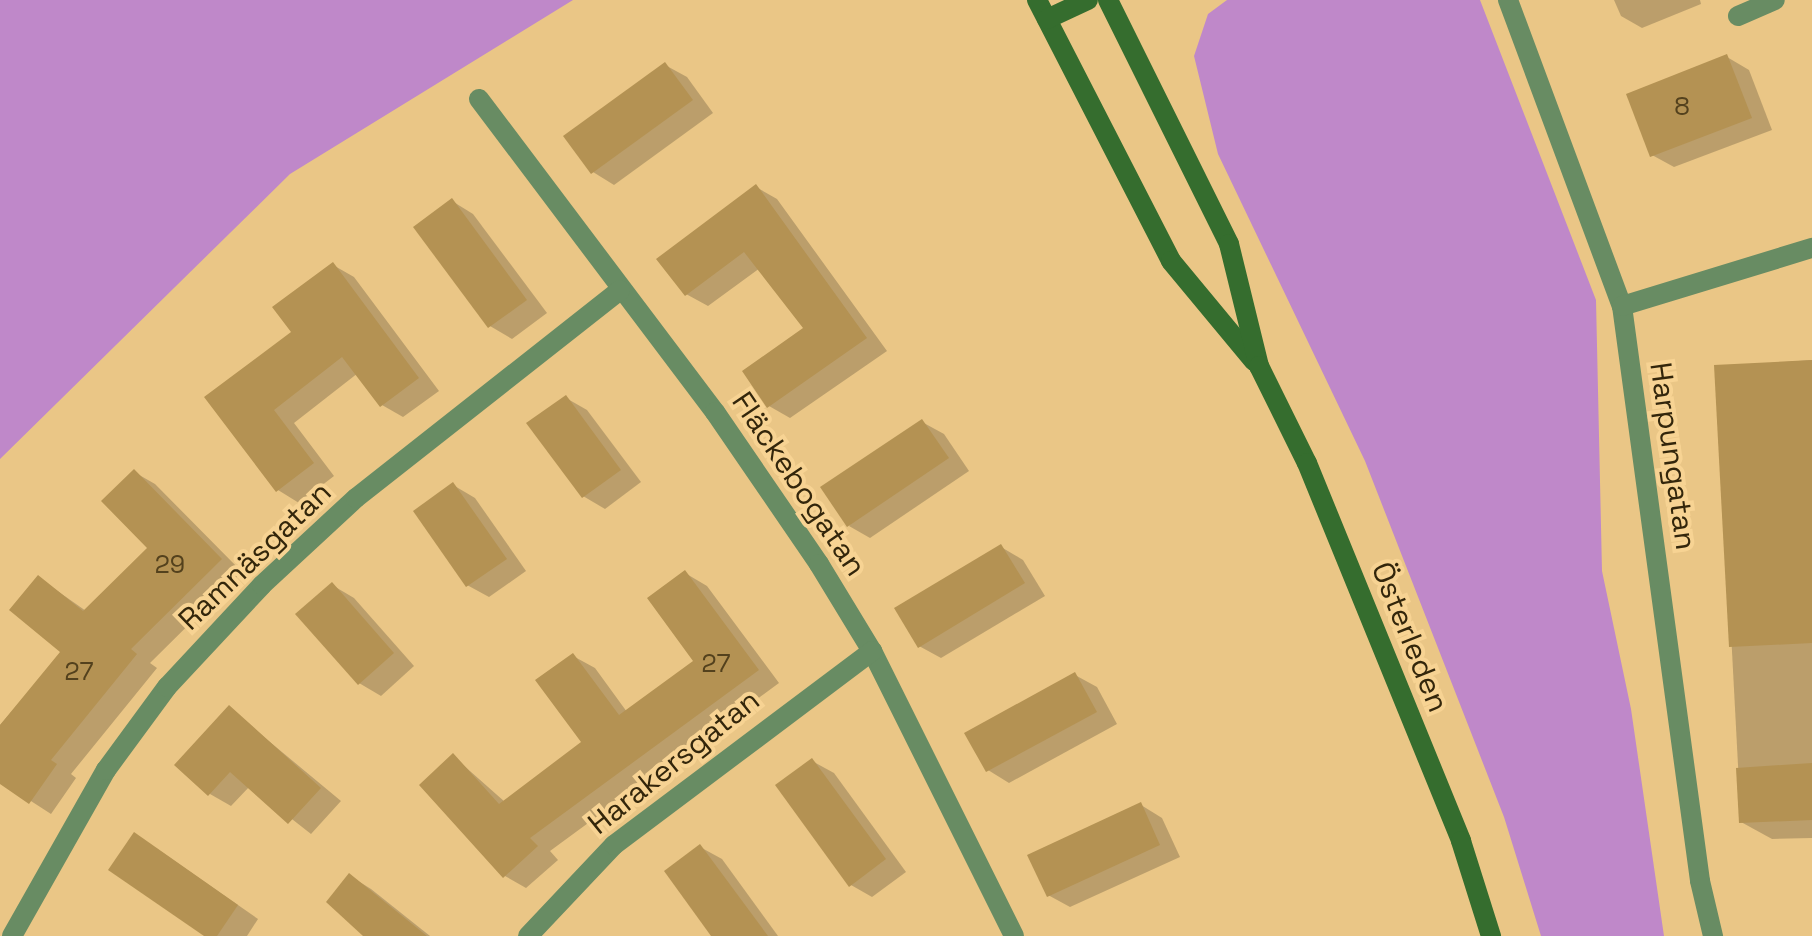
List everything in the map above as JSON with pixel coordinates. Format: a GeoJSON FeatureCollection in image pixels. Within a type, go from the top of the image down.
{"type":"FeatureCollection","features":[{"type":"Feature","properties":{"kind":"main road","name":"Österleden"},"geometry":{"type":"LineString","coordinates":[[1088,0],[1042,9],[1171,261],[1259,366]]}},
{"type":"Feature","properties":{"kind":"main road","name":"Österleden"},"geometry":{"type":"LineString","coordinates":[[1108,0],[1228,244],[1259,366],[1322,499],[1461,842],[1491,936]]}},
{"type":"Feature","properties":{"kind":"street","name":"Harpungatan"},"geometry":{"type":"LineString","coordinates":[[1508,0],[1622,306],[1697,862],[1713,936]]}},
{"type":"Feature","properties":{"kind":"street"},"geometry":{"type":"LineString","coordinates":[[1738,16],[1775,0]]}},
{"type":"Feature","properties":{"kind":"street","name":"Fläckebogatan"},"geometry":{"type":"LineString","coordinates":[[478,100],[715,412],[872,650],[1014,936]]}},
{"type":"Feature","properties":{"kind":"street"},"geometry":{"type":"LineString","coordinates":[[1622,306],[1812,248]]}},
{"type":"Feature","properties":{"kind":"street","name":"Ramnäsgatan"},"geometry":{"type":"LineString","coordinates":[[12,936],[106,770],[167,687],[262,585],[356,498],[620,290]]}},
{"type":"Feature","properties":{"kind":"street","name":"Harakersgatan"},"geometry":{"type":"LineString","coordinates":[[528,936],[614,845],[872,650]]}},
{"type":"Feature","properties":{"kind":"shaded area"},"geometry":{"type":"Polygon","coordinates":[[[0,0],[573,0],[290,174],[0,459],[0,0]]]}},
{"type":"Feature","properties":{"kind":"shaded area"},"geometry":{"type":"Polygon","coordinates":[[[1227,0],[1480,0],[1596,300],[1602,571],[1631,709],[1664,936],[1541,936],[1504,817],[1365,461],[1218,154],[1194,56],[1208,14],[1227,0]]]}},
{"type":"Feature","properties":{"kind":"building"},"geometry":{"type":"Polygon","coordinates":[[[1727,54],[1752,118],[1650,157],[1626,94],[1727,54]]]}},
{"type":"Feature","properties":{"kind":"building"},"geometry":{"type":"Polygon","coordinates":[[[665,62],[693,100],[591,174],[563,136],[665,62]]]}},
{"type":"Feature","properties":{"kind":"building"},"geometry":{"type":"Polygon","coordinates":[[[756,184],[867,338],[767,408],[742,371],[803,328],[744,252],[685,296],[656,259],[756,184]]]}},
{"type":"Feature","properties":{"kind":"building"},"geometry":{"type":"Polygon","coordinates":[[[452,198],[527,300],[488,328],[413,227],[452,198]]]}},
{"type":"Feature","properties":{"kind":"building"},"geometry":{"type":"Polygon","coordinates":[[[333,262],[419,378],[380,407],[342,357],[274,410],[314,463],[276,492],[204,397],[291,332],[272,307],[333,262]]]}},
{"type":"Feature","properties":{"kind":"building"},"geometry":{"type":"Polygon","coordinates":[[[1812,360],[1812,643],[1729,647],[1714,365],[1812,360]]]}},
{"type":"Feature","properties":{"kind":"building"},"geometry":{"type":"Polygon","coordinates":[[[566,395],[621,470],[582,498],[526,423],[566,395]]]}},
{"type":"Feature","properties":{"kind":"building"},"geometry":{"type":"Polygon","coordinates":[[[922,419],[949,458],[847,527],[820,487],[922,419]]]}},
{"type":"Feature","properties":{"kind":"building"},"geometry":{"type":"Polygon","coordinates":[[[134,469],[222,559],[131,649],[137,654],[51,760],[57,764],[29,804],[0,784],[0,725],[60,652],[9,610],[38,575],[83,611],[147,548],[101,501],[134,469]]]}},
{"type":"Feature","properties":{"kind":"building"},"geometry":{"type":"Polygon","coordinates":[[[453,482],[507,559],[466,587],[413,511],[453,482]]]}},
{"type":"Feature","properties":{"kind":"building"},"geometry":{"type":"Polygon","coordinates":[[[1001,544],[1025,583],[918,648],[894,608],[1001,544]]]}},
{"type":"Feature","properties":{"kind":"building"},"geometry":{"type":"Polygon","coordinates":[[[685,570],[759,670],[530,838],[538,846],[503,878],[419,785],[453,753],[499,804],[581,742],[535,680],[573,653],[619,715],[693,661],[647,598],[685,570]]]}},
{"type":"Feature","properties":{"kind":"building"},"geometry":{"type":"Polygon","coordinates":[[[332,582],[394,653],[358,685],[295,614],[332,582]]]}},
{"type":"Feature","properties":{"kind":"building"},"geometry":{"type":"Polygon","coordinates":[[[1075,672],[1097,712],[986,772],[964,733],[1075,672]]]}},
{"type":"Feature","properties":{"kind":"building"},"geometry":{"type":"Polygon","coordinates":[[[229,705],[321,788],[288,824],[230,772],[208,796],[174,765],[229,705]]]}},
{"type":"Feature","properties":{"kind":"building"},"geometry":{"type":"Polygon","coordinates":[[[812,758],[886,859],[849,887],[775,785],[812,758]]]}},
{"type":"Feature","properties":{"kind":"building"},"geometry":{"type":"Polygon","coordinates":[[[1812,763],[1812,820],[1739,823],[1736,768],[1812,763]]]}},
{"type":"Feature","properties":{"kind":"building"},"geometry":{"type":"Polygon","coordinates":[[[1141,802],[1160,845],[1047,897],[1027,855],[1141,802]]]}},
{"type":"Feature","properties":{"kind":"building"},"geometry":{"type":"Polygon","coordinates":[[[134,832],[238,905],[217,936],[204,936],[108,870],[134,832]]]}},
{"type":"Feature","properties":{"kind":"building"},"geometry":{"type":"Polygon","coordinates":[[[700,844],[768,936],[711,936],[664,871],[700,844]]]}},
{"type":"Feature","properties":{"kind":"building"},"geometry":{"type":"Polygon","coordinates":[[[349,873],[427,936],[363,936],[326,902],[349,873]]]}}]}
